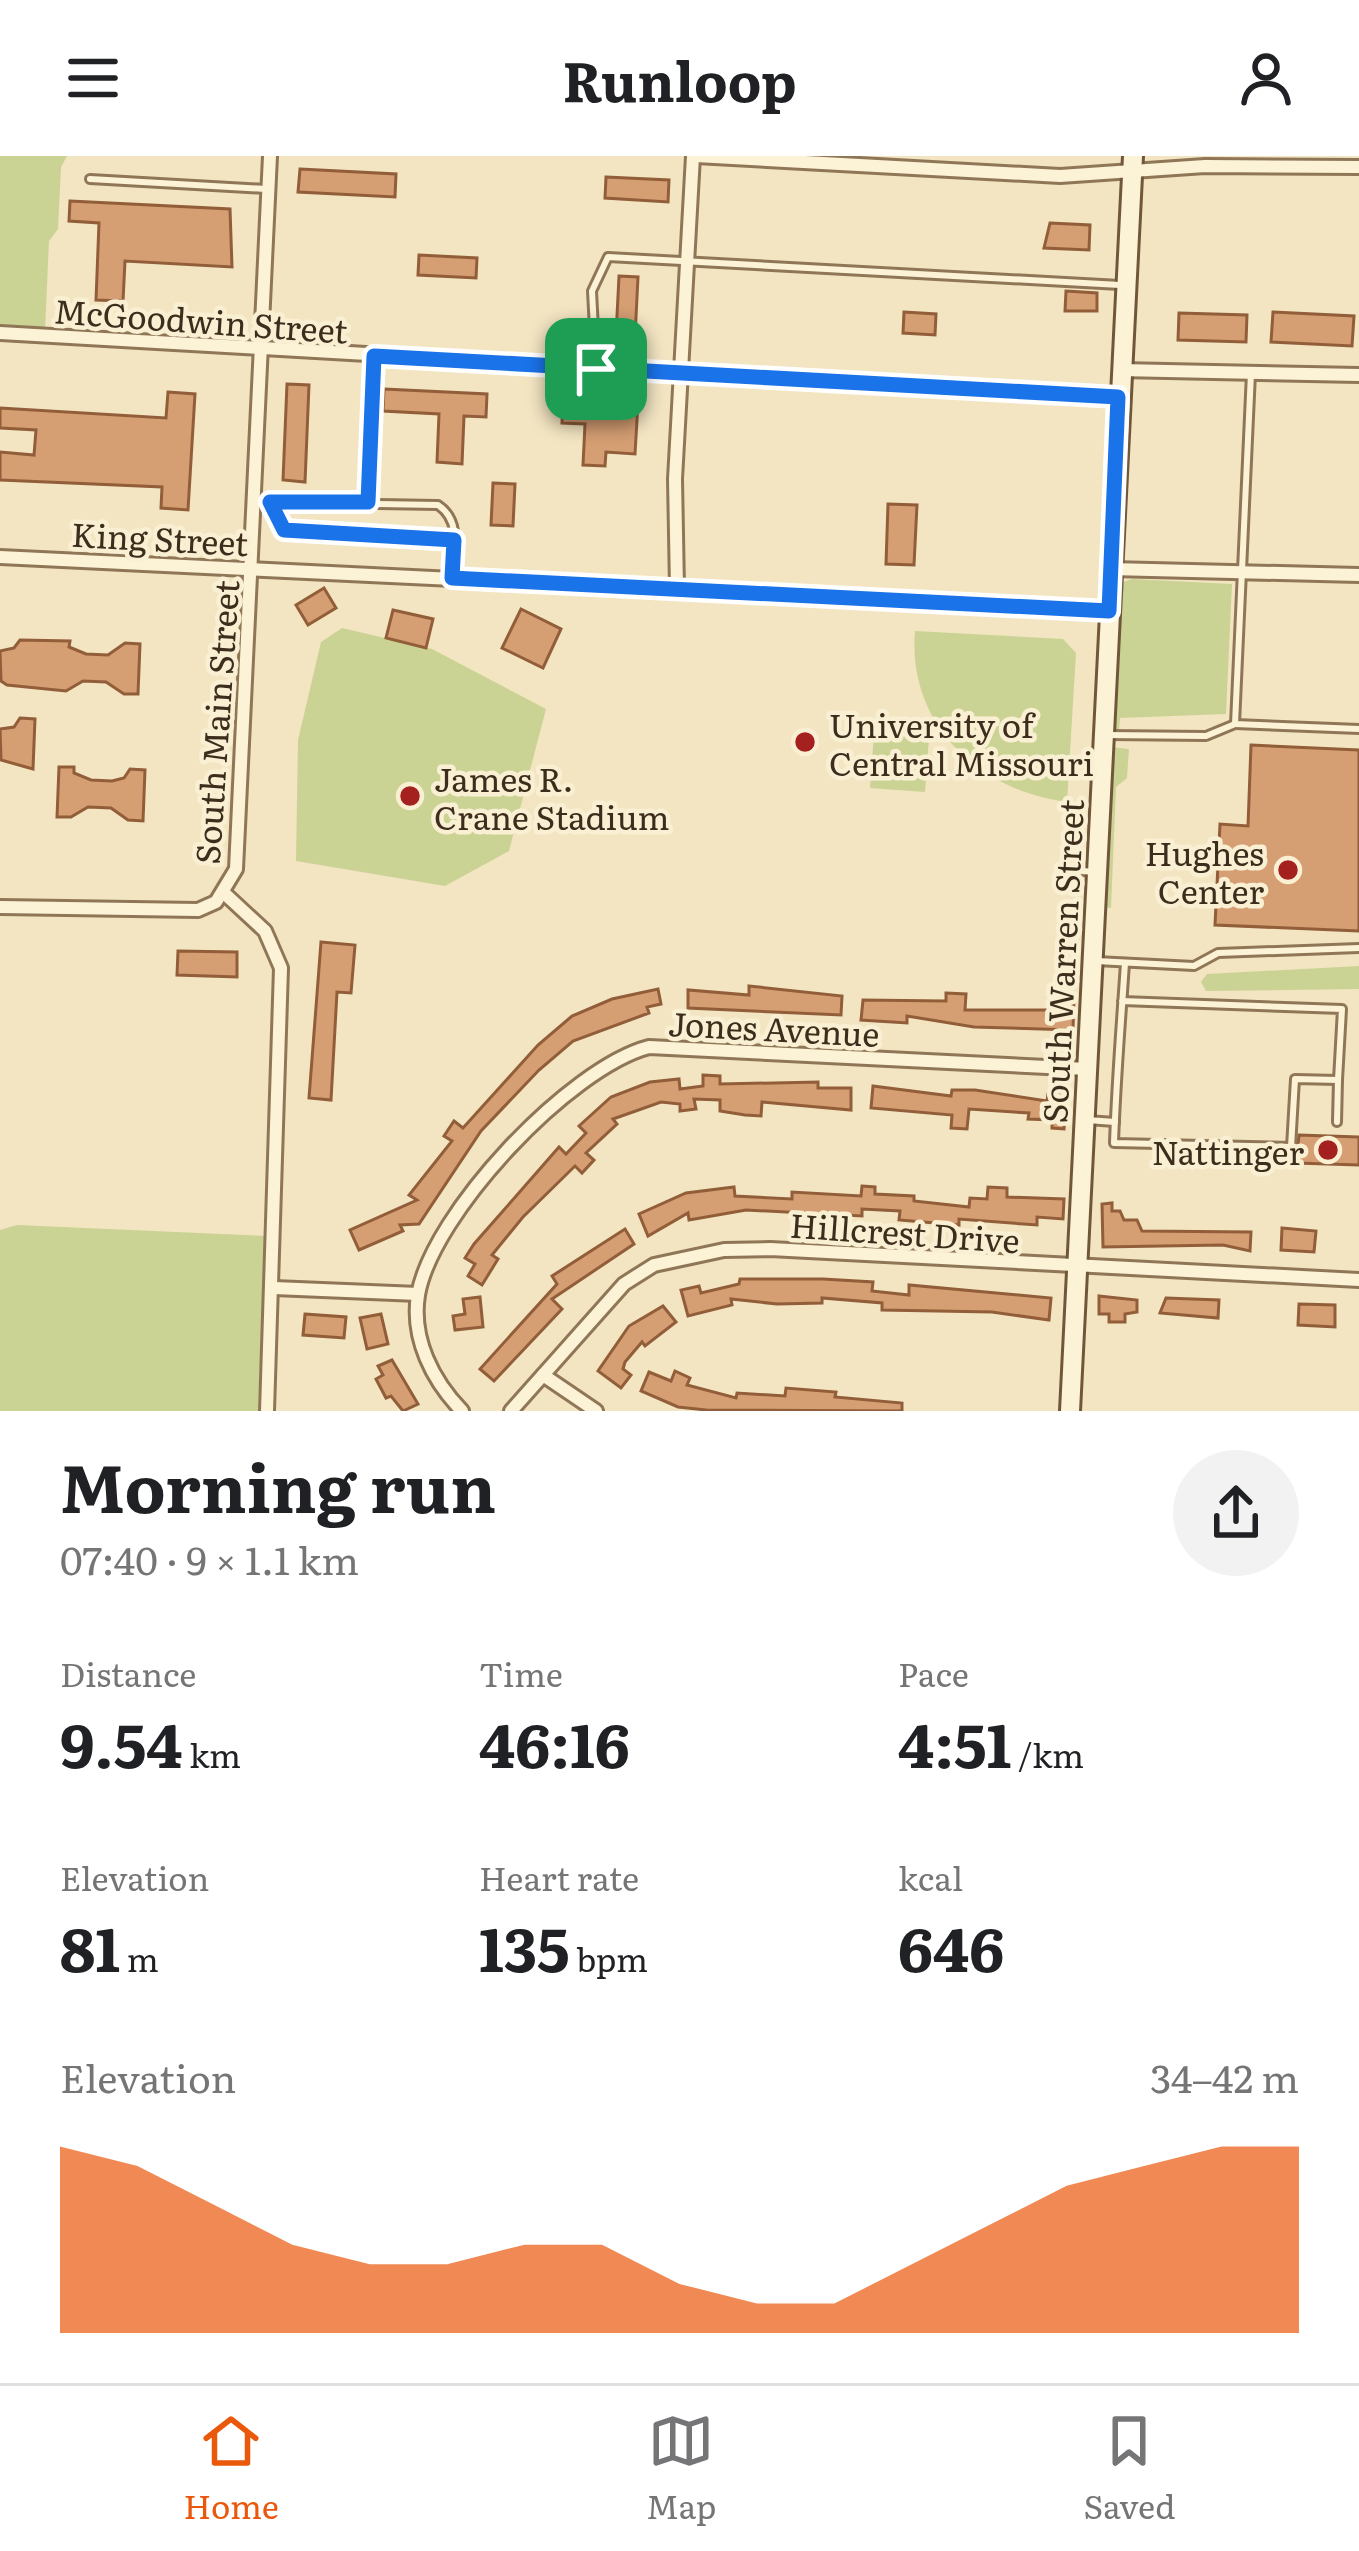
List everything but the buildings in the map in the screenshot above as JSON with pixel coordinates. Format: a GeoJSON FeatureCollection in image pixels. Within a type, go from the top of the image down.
{"type":"FeatureCollection","features":[{"type":"Feature","properties":{"kind":"street","name":"South Main Street"},"geometry":{"type":"LineString","coordinates":[[268,1411],[281,968],[266,932],[224,893],[236,869],[241,826],[252,569],[263,502],[270,156]]}},
{"type":"Feature","properties":{"kind":"street"},"geometry":{"type":"LineString","coordinates":[[677,588],[681,374],[694,156],[1060,176],[1132,164],[1359,167]]}},
{"type":"Feature","properties":{"kind":"street","name":"South Warren Street"},"geometry":{"type":"LineString","coordinates":[[1070,1411],[1132,164]]}},
{"type":"Feature","properties":{"kind":"street","name":"McGoodwin Street"},"geometry":{"type":"LineString","coordinates":[[0,333],[1118,397]]}},
{"type":"Feature","properties":{"kind":"street"},"geometry":{"type":"LineString","coordinates":[[1119,370],[1359,375]]}},
{"type":"Feature","properties":{"kind":"street","name":"King Street"},"geometry":{"type":"LineString","coordinates":[[0,557],[1109,611]]}},
{"type":"Feature","properties":{"kind":"street"},"geometry":{"type":"LineString","coordinates":[[1111,569],[1359,575]]}},
{"type":"Feature","properties":{"kind":"street"},"geometry":{"type":"LineString","coordinates":[[0,907],[186,911],[208,907],[224,893]]}},
{"type":"Feature","properties":{"kind":"street","name":"Jones Avenue"},"geometry":{"type":"LineString","coordinates":[[418,1294],[445,1236],[505,1152],[541,1111],[629,1052],[690,1049],[1087,1070]]}},
{"type":"Feature","properties":{"kind":"street","name":"Hillcrest Drive"},"geometry":{"type":"LineString","coordinates":[[511,1411],[624,1284],[680,1256],[770,1249],[1075,1269],[1359,1280]]}},
{"type":"Feature","properties":{"kind":"street"},"geometry":{"type":"LineString","coordinates":[[274,1288],[418,1294],[425,1356],[433,1376],[462,1411]]}},
{"type":"Feature","properties":{"kind":"street"},"geometry":{"type":"LineString","coordinates":[[543,1376],[596,1411]]}},
{"type":"Feature","properties":{"kind":"lane"},"geometry":{"type":"LineString","coordinates":[[90,179],[269,190]]}},
{"type":"Feature","properties":{"kind":"lane"},"geometry":{"type":"LineString","coordinates":[[596,369],[591,302],[604,260],[656,258],[686,265],[1124,286]]}},
{"type":"Feature","properties":{"kind":"lane"},"geometry":{"type":"LineString","coordinates":[[368,502],[374,356]]}},
{"type":"Feature","properties":{"kind":"lane"},"geometry":{"type":"LineString","coordinates":[[1235,724],[1251,373]]}},
{"type":"Feature","properties":{"kind":"lane"},"geometry":{"type":"LineString","coordinates":[[263,502],[438,505],[451,516],[452,578]]}},
{"type":"Feature","properties":{"kind":"lane"},"geometry":{"type":"LineString","coordinates":[[263,502],[284,530],[454,540]]}},
{"type":"Feature","properties":{"kind":"lane"},"geometry":{"type":"LineString","coordinates":[[1102,735],[1206,736],[1235,724],[1359,729]]}},
{"type":"Feature","properties":{"kind":"lane"},"geometry":{"type":"LineString","coordinates":[[1069,870],[1096,872]]}},
{"type":"Feature","properties":{"kind":"lane"},"geometry":{"type":"LineString","coordinates":[[1092,961],[1194,966],[1218,953],[1359,948]]}},
{"type":"Feature","properties":{"kind":"lane"},"geometry":{"type":"LineString","coordinates":[[1125,963],[1114,1143],[1291,1148],[1295,1079],[1338,1081]]}},
{"type":"Feature","properties":{"kind":"lane"},"geometry":{"type":"LineString","coordinates":[[1122,1001],[1342,1009],[1337,1122]]}},
{"type":"Feature","properties":{"kind":"lane"},"geometry":{"type":"LineString","coordinates":[[1084,1119],[1115,1122]]}},
{"type":"Feature","properties":{"kind":"green space"},"geometry":{"type":"Polygon","coordinates":[[[0,156],[67,156],[61,167],[58,229],[49,241],[45,330],[0,326],[0,156]]]}},
{"type":"Feature","properties":{"kind":"green space"},"geometry":{"type":"Polygon","coordinates":[[[1132,579],[1232,584],[1226,714],[1120,718],[1119,732],[1111,727],[1120,583],[1132,579]]]}},
{"type":"Feature","properties":{"kind":"green space","name":"James R. Crane Stadium"},"geometry":{"type":"Polygon","coordinates":[[[342,628],[432,649],[546,709],[509,851],[445,886],[296,861],[298,740],[321,642],[342,628]]]}},
{"type":"Feature","properties":{"kind":"green space"},"geometry":{"type":"Polygon","coordinates":[[[915,631],[1063,639],[1076,653],[1067,802],[1005,784],[955,748],[923,696],[915,631]]]}},
{"type":"Feature","properties":{"kind":"green space"},"geometry":{"type":"Polygon","coordinates":[[[874,734],[929,738],[925,792],[870,788],[874,734]]]}},
{"type":"Feature","properties":{"kind":"green space"},"geometry":{"type":"Polygon","coordinates":[[[1111,747],[1129,749],[1127,778],[1116,787],[1111,908],[1102,907],[1111,747]]]}},
{"type":"Feature","properties":{"kind":"green space"},"geometry":{"type":"Polygon","coordinates":[[[1359,966],[1359,989],[1206,991],[1201,982],[1207,974],[1359,966]]]}},
{"type":"Feature","properties":{"kind":"green space"},"geometry":{"type":"Polygon","coordinates":[[[17,1225],[266,1236],[258,1411],[0,1411],[0,1230],[17,1225]]]}},
{"type":"Feature","properties":{"kind":"place","name":"University of Central Missouri"},"geometry":{"type":"Point","coordinates":[805,742]}},
{"type":"Feature","properties":{"kind":"place","name":"James R. Crane Stadium"},"geometry":{"type":"Point","coordinates":[410,796]}},
{"type":"Feature","properties":{"kind":"place","name":"Hughes Center"},"geometry":{"type":"Point","coordinates":[1288,870]}},
{"type":"Feature","properties":{"kind":"place","name":"Nattinger"},"geometry":{"type":"Point","coordinates":[1328,1150]}},
{"type":"Feature","properties":{"kind":"route"},"geometry":{"type":"LineString","coordinates":[[374,356],[596,369],[1118,397],[1109,611],[452,578],[454,540],[284,530],[270,502],[368,502],[374,356]]}}]}
